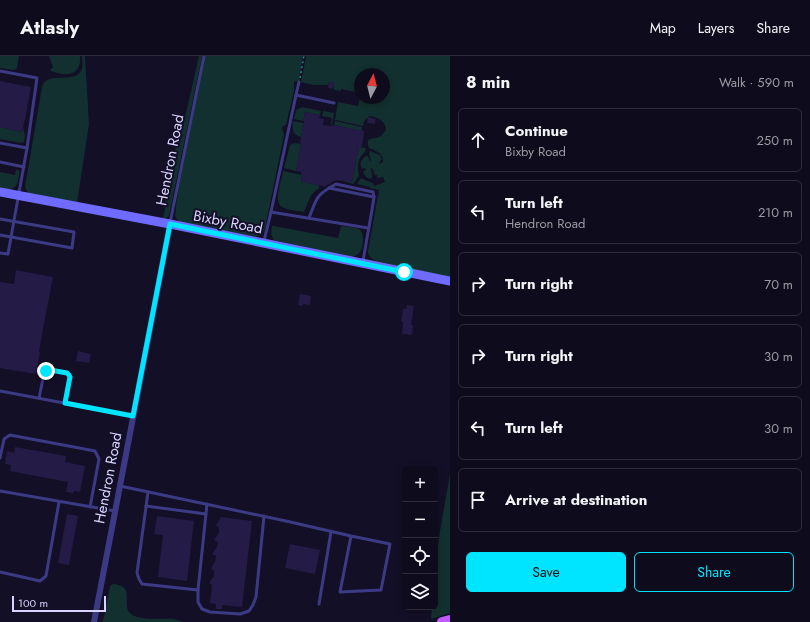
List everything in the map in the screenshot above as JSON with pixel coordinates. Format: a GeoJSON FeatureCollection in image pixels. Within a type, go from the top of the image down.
{"type":"FeatureCollection","features":[{"type":"Feature","properties":{"kind":"main road"},"geometry":{"type":"LineString","coordinates":[[442,622],[450,620]]}},
{"type":"Feature","properties":{"kind":"street","name":"Bixby Road"},"geometry":{"type":"LineString","coordinates":[[0,192],[170,224],[450,281]]}},
{"type":"Feature","properties":{"kind":"street","name":"Hendron Road"},"geometry":{"type":"LineString","coordinates":[[94,622],[170,224]]}},
{"type":"Feature","properties":{"kind":"lane","name":"Hendron Road"},"geometry":{"type":"LineString","coordinates":[[170,224],[204,56]]}},
{"type":"Feature","properties":{"kind":"lane"},"geometry":{"type":"LineString","coordinates":[[0,71],[37,78],[24,167],[8,254],[0,253]]}},
{"type":"Feature","properties":{"kind":"lane"},"geometry":{"type":"LineString","coordinates":[[264,243],[299,82]]}},
{"type":"Feature","properties":{"kind":"lane"},"geometry":{"type":"LineString","coordinates":[[296,95],[334,103]]}},
{"type":"Feature","properties":{"kind":"lane"},"geometry":{"type":"LineString","coordinates":[[0,143],[27,148]]}},
{"type":"Feature","properties":{"kind":"lane"},"geometry":{"type":"LineString","coordinates":[[0,162],[24,167]]}},
{"type":"Feature","properties":{"kind":"lane"},"geometry":{"type":"LineString","coordinates":[[309,218],[316,199],[323,191],[336,184],[373,192],[374,197],[362,263]]}},
{"type":"Feature","properties":{"kind":"lane"},"geometry":{"type":"LineString","coordinates":[[271,212],[368,228]]}},
{"type":"Feature","properties":{"kind":"lane"},"geometry":{"type":"LineString","coordinates":[[0,218],[14,222],[74,232],[72,248],[0,235]]}},
{"type":"Feature","properties":{"kind":"lane"},"geometry":{"type":"LineString","coordinates":[[39,398],[46,371],[50,370],[67,373],[70,377],[65,403]]}},
{"type":"Feature","properties":{"kind":"lane"},"geometry":{"type":"LineString","coordinates":[[0,391],[133,416]]}},
{"type":"Feature","properties":{"kind":"lane"},"geometry":{"type":"LineString","coordinates":[[0,458],[4,439],[10,435],[95,451],[99,459],[90,507]]}},
{"type":"Feature","properties":{"kind":"lane"},"geometry":{"type":"LineString","coordinates":[[120,486],[390,544],[381,590],[340,592],[351,536]]}},
{"type":"Feature","properties":{"kind":"lane"},"geometry":{"type":"LineString","coordinates":[[0,491],[115,511]]}},
{"type":"Feature","properties":{"kind":"lane"},"geometry":{"type":"LineString","coordinates":[[148,492],[137,573],[139,579],[142,584],[198,590]]}},
{"type":"Feature","properties":{"kind":"lane"},"geometry":{"type":"LineString","coordinates":[[0,572],[40,581],[46,576],[59,502]]}},
{"type":"Feature","properties":{"kind":"lane"},"geometry":{"type":"LineString","coordinates":[[207,504],[198,602],[202,609],[210,612],[240,614],[249,611],[253,605],[256,597],[264,516]]}},
{"type":"Feature","properties":{"kind":"lane"},"geometry":{"type":"LineString","coordinates":[[146,506],[206,514]]}},
{"type":"Feature","properties":{"kind":"lane"},"geometry":{"type":"LineString","coordinates":[[319,604],[331,532]]}},
{"type":"Feature","properties":{"kind":"path"},"geometry":{"type":"LineString","coordinates":[[299,82],[304,56]]}},
{"type":"Feature","properties":{"kind":"green space"},"geometry":{"type":"Polygon","coordinates":[[[0,56],[19,56],[17,68],[14,70],[0,68],[0,56]]]}},
{"type":"Feature","properties":{"kind":"green space"},"geometry":{"type":"Polygon","coordinates":[[[49,56],[80,56],[80,63],[76,71],[72,73],[57,73],[51,71],[50,69],[53,68],[49,56]]]}},
{"type":"Feature","properties":{"kind":"green space"},"geometry":{"type":"Polygon","coordinates":[[[82,56],[85,56],[89,124],[77,203],[28,193],[25,187],[42,87],[45,82],[50,79],[79,74],[82,69],[82,56]]]}},
{"type":"Feature","properties":{"kind":"green space"},"geometry":{"type":"Polygon","coordinates":[[[199,56],[202,56],[169,216],[163,218],[172,161],[187,109],[199,56]]]}},
{"type":"Feature","properties":{"kind":"green space"},"geometry":{"type":"Polygon","coordinates":[[[205,56],[303,56],[299,82],[294,82],[294,91],[286,125],[282,128],[284,135],[265,228],[257,237],[179,222],[175,216],[178,191],[205,56]]]}},
{"type":"Feature","properties":{"kind":"green space"},"geometry":{"type":"Polygon","coordinates":[[[306,56],[450,56],[450,278],[377,262],[372,259],[368,251],[379,190],[357,184],[361,178],[373,183],[374,186],[385,182],[383,177],[377,178],[377,175],[375,175],[372,168],[372,178],[366,177],[363,172],[366,169],[362,169],[361,163],[366,156],[368,156],[371,161],[369,154],[370,151],[380,155],[382,159],[379,164],[383,162],[381,154],[369,148],[368,142],[370,139],[381,136],[386,130],[383,121],[375,117],[369,116],[364,121],[363,126],[335,120],[338,102],[358,106],[358,104],[390,104],[390,68],[354,68],[354,92],[341,89],[341,91],[334,90],[334,83],[329,82],[328,85],[313,85],[301,82],[306,56]]]}},
{"type":"Feature","properties":{"kind":"green space"},"geometry":{"type":"Polygon","coordinates":[[[302,107],[321,111],[320,115],[305,112],[303,121],[294,119],[296,110],[302,107]]]}},
{"type":"Feature","properties":{"kind":"green space"},"geometry":{"type":"Polygon","coordinates":[[[323,111],[334,113],[332,125],[332,118],[322,116],[323,111]]]}},
{"type":"Feature","properties":{"kind":"green space"},"geometry":{"type":"Polygon","coordinates":[[[293,121],[304,123],[301,137],[294,133],[293,121]]]}},
{"type":"Feature","properties":{"kind":"green space"},"geometry":{"type":"Polygon","coordinates":[[[335,121],[362,127],[362,131],[334,125],[335,121]]]}},
{"type":"Feature","properties":{"kind":"green space"},"geometry":{"type":"Polygon","coordinates":[[[0,127],[22,132],[23,127],[25,136],[24,142],[21,143],[0,139],[0,127]]]}},
{"type":"Feature","properties":{"kind":"green space"},"geometry":{"type":"Polygon","coordinates":[[[295,143],[301,144],[296,171],[284,168],[290,145],[295,143]]]}},
{"type":"Feature","properties":{"kind":"green space"},"geometry":{"type":"Polygon","coordinates":[[[359,147],[365,148],[366,150],[359,160],[359,176],[353,184],[344,180],[352,182],[359,147]]]}},
{"type":"Feature","properties":{"kind":"green space"},"geometry":{"type":"Polygon","coordinates":[[[16,170],[19,170],[19,174],[16,186],[12,189],[0,188],[0,172],[15,175],[16,170]]]}},
{"type":"Feature","properties":{"kind":"green space"},"geometry":{"type":"Polygon","coordinates":[[[283,171],[302,175],[301,182],[319,185],[319,188],[311,195],[304,212],[287,209],[279,204],[278,195],[283,171]]]}},
{"type":"Feature","properties":{"kind":"green space"},"geometry":{"type":"Polygon","coordinates":[[[272,226],[338,238],[341,226],[354,228],[362,232],[362,247],[358,254],[352,257],[277,241],[274,240],[271,234],[272,226]]]}},
{"type":"Feature","properties":{"kind":"green space"},"geometry":{"type":"Polygon","coordinates":[[[450,474],[450,613],[431,619],[432,610],[438,610],[439,537],[450,474]]]}},
{"type":"Feature","properties":{"kind":"green space"},"geometry":{"type":"Polygon","coordinates":[[[113,584],[120,585],[124,588],[127,596],[128,610],[131,614],[140,618],[174,619],[183,622],[102,622],[110,586],[113,584]]]}},
{"type":"Feature","properties":{"kind":"building"},"geometry":{"type":"Polygon","coordinates":[[[0,81],[31,87],[22,132],[0,127],[0,81]]]}},
{"type":"Feature","properties":{"kind":"building"},"geometry":{"type":"Polygon","coordinates":[[[329,81],[334,83],[333,89],[328,88],[329,81]]]}},
{"type":"Feature","properties":{"kind":"building"},"geometry":{"type":"Polygon","coordinates":[[[305,112],[320,115],[319,118],[324,119],[323,125],[333,125],[364,131],[362,147],[359,147],[352,182],[336,180],[324,187],[301,182],[301,172],[296,171],[305,112]]]}},
{"type":"Feature","properties":{"kind":"building"},"geometry":{"type":"Polygon","coordinates":[[[368,117],[376,119],[375,124],[367,123],[368,117]]]}},
{"type":"Feature","properties":{"kind":"building"},"geometry":{"type":"Polygon","coordinates":[[[16,270],[53,277],[36,374],[0,368],[0,282],[14,284],[16,270]]]}},
{"type":"Feature","properties":{"kind":"building"},"geometry":{"type":"Polygon","coordinates":[[[300,294],[311,296],[310,305],[298,305],[300,294]]]}},
{"type":"Feature","properties":{"kind":"building"},"geometry":{"type":"Polygon","coordinates":[[[407,305],[414,306],[411,325],[413,325],[412,335],[402,334],[403,322],[401,321],[403,309],[406,309],[407,305]]]}},
{"type":"Feature","properties":{"kind":"building"},"geometry":{"type":"Polygon","coordinates":[[[78,351],[91,354],[89,363],[76,361],[78,351]]]}},
{"type":"Feature","properties":{"kind":"building"},"geometry":{"type":"Polygon","coordinates":[[[15,447],[66,456],[65,462],[85,466],[80,492],[66,492],[68,482],[10,471],[11,465],[5,464],[7,451],[14,453],[15,447]]]}},
{"type":"Feature","properties":{"kind":"building"},"geometry":{"type":"Polygon","coordinates":[[[67,514],[78,516],[69,565],[58,563],[67,514]]]}},
{"type":"Feature","properties":{"kind":"building"},"geometry":{"type":"Polygon","coordinates":[[[157,516],[194,521],[187,581],[158,577],[163,535],[154,534],[157,516]]]}},
{"type":"Feature","properties":{"kind":"building"},"geometry":{"type":"Polygon","coordinates":[[[221,517],[252,521],[242,607],[222,605],[222,609],[216,609],[216,604],[210,603],[212,585],[209,583],[214,576],[214,571],[211,568],[215,562],[216,556],[212,554],[217,547],[218,542],[214,540],[219,533],[219,528],[216,525],[221,517]]]}},
{"type":"Feature","properties":{"kind":"building"},"geometry":{"type":"Polygon","coordinates":[[[290,544],[320,550],[315,574],[285,568],[290,544]]]}},
{"type":"Feature","properties":{"kind":"route"},"geometry":{"type":"LineString","coordinates":[[46,371],[50,370],[67,373],[69,375],[70,377],[65,403],[133,416],[170,224],[404,272]]}}]}
